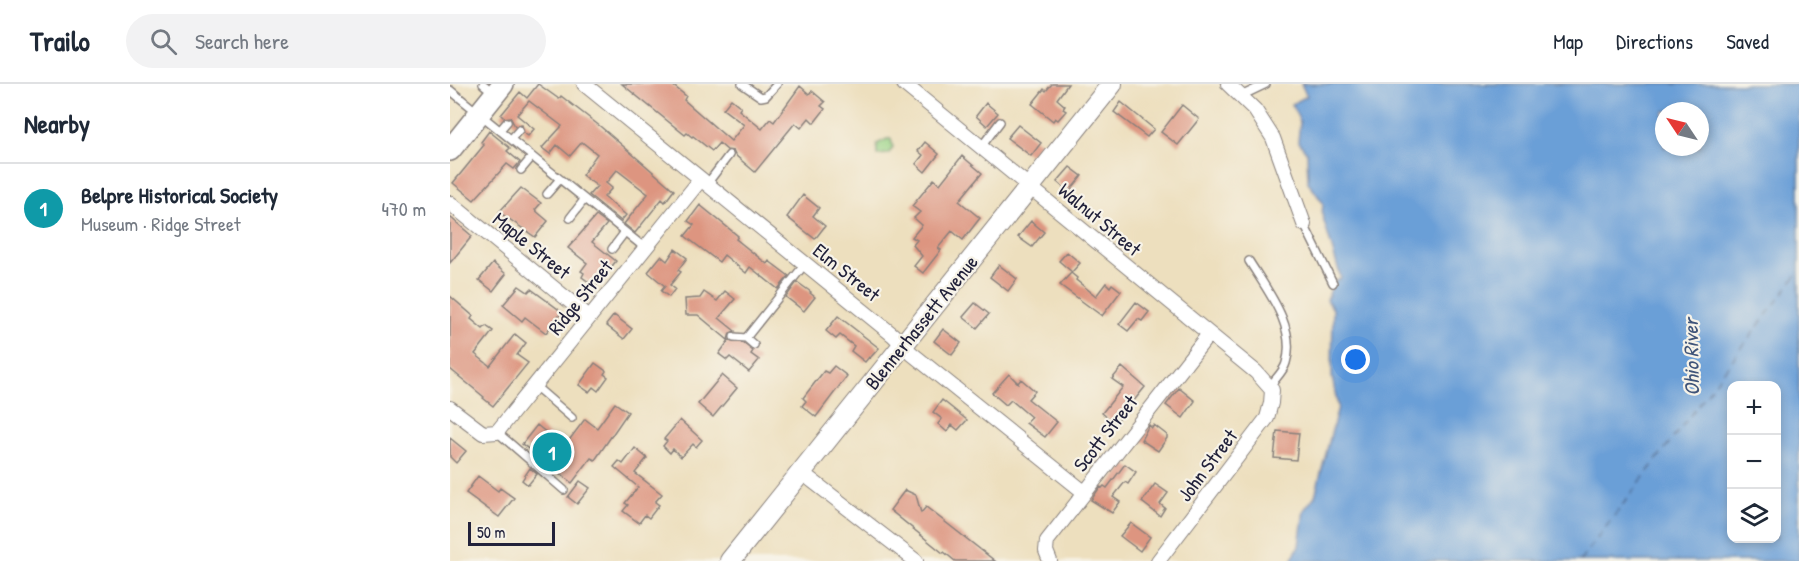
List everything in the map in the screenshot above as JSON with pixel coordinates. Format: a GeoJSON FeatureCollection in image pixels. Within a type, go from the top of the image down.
{"type":"FeatureCollection","features":[{"type":"Feature","properties":{"kind":"main road"},"geometry":{"type":"LineString","coordinates":[[450,150],[480,113],[494,87]]}},
{"type":"Feature","properties":{"kind":"street","name":"Elm Street"},"geometry":{"type":"LineString","coordinates":[[584,84],[805,264],[911,354],[1084,492]]}},
{"type":"Feature","properties":{"kind":"street","name":"Walnut Street"},"geometry":{"type":"LineString","coordinates":[[904,84],[1256,372],[1270,386]]}},
{"type":"Feature","properties":{"kind":"street","name":"Blennerhassett Avenue"},"geometry":{"type":"LineString","coordinates":[[730,561],[1112,84]]}},
{"type":"Feature","properties":{"kind":"street"},"geometry":{"type":"LineString","coordinates":[[1228,84],[1260,116],[1274,138],[1304,224]]}},
{"type":"Feature","properties":{"kind":"street","name":"Ridge Street"},"geometry":{"type":"LineString","coordinates":[[492,433],[535,386],[645,248],[704,181]]}},
{"type":"Feature","properties":{"kind":"street","name":"Maple Street"},"geometry":{"type":"LineString","coordinates":[[450,203],[590,317]]}},
{"type":"Feature","properties":{"kind":"street","name":"Scott Street"},"geometry":{"type":"LineString","coordinates":[[1050,561],[1046,551],[1047,541],[1209,334]]}},
{"type":"Feature","properties":{"kind":"street","name":"John Street"},"geometry":{"type":"LineString","coordinates":[[1158,561],[1267,418],[1272,394],[1270,386]]}},
{"type":"Feature","properties":{"kind":"street"},"geometry":{"type":"LineString","coordinates":[[450,408],[476,429],[492,433]]}},
{"type":"Feature","properties":{"kind":"street"},"geometry":{"type":"LineString","coordinates":[[801,472],[916,561]]}},
{"type":"Feature","properties":{"kind":"lane"},"geometry":{"type":"LineString","coordinates":[[742,84],[761,97],[766,96],[777,84]]}},
{"type":"Feature","properties":{"kind":"lane"},"geometry":{"type":"LineString","coordinates":[[1241,96],[1266,84]]}},
{"type":"Feature","properties":{"kind":"lane"},"geometry":{"type":"LineString","coordinates":[[450,90],[645,248]]}},
{"type":"Feature","properties":{"kind":"lane"},"geometry":{"type":"LineString","coordinates":[[500,130],[507,122]]}},
{"type":"Feature","properties":{"kind":"lane"},"geometry":{"type":"LineString","coordinates":[[981,147],[1000,123]]}},
{"type":"Feature","properties":{"kind":"lane"},"geometry":{"type":"LineString","coordinates":[[511,139],[519,130]]}},
{"type":"Feature","properties":{"kind":"lane"},"geometry":{"type":"LineString","coordinates":[[704,181],[729,155]]}},
{"type":"Feature","properties":{"kind":"lane"},"geometry":{"type":"LineString","coordinates":[[521,170],[532,157]]}},
{"type":"Feature","properties":{"kind":"lane"},"geometry":{"type":"LineString","coordinates":[[547,194],[560,179]]}},
{"type":"Feature","properties":{"kind":"lane"},"geometry":{"type":"LineString","coordinates":[[570,218],[584,200]]}},
{"type":"Feature","properties":{"kind":"lane"},"geometry":{"type":"LineString","coordinates":[[1304,224],[1333,283]]}},
{"type":"Feature","properties":{"kind":"lane"},"geometry":{"type":"LineString","coordinates":[[612,249],[625,232]]}},
{"type":"Feature","properties":{"kind":"lane"},"geometry":{"type":"LineString","coordinates":[[1249,261],[1280,312],[1288,339],[1286,365],[1270,386]]}},
{"type":"Feature","properties":{"kind":"lane"},"geometry":{"type":"LineString","coordinates":[[746,338],[805,264]]}},
{"type":"Feature","properties":{"kind":"lane"},"geometry":{"type":"LineString","coordinates":[[734,337],[746,338],[754,345]]}},
{"type":"Feature","properties":{"kind":"lane"},"geometry":{"type":"LineString","coordinates":[[535,386],[572,418]]}},
{"type":"Feature","properties":{"kind":"lane"},"geometry":{"type":"LineString","coordinates":[[492,433],[564,490]]}},
{"type":"Feature","properties":{"kind":"green space"},"geometry":{"type":"Polygon","coordinates":[[[891,139],[893,148],[888,154],[877,155],[877,144],[891,139]]]}},
{"type":"Feature","properties":{"kind":"water","name":"Ohio River"},"geometry":{"type":"Polygon","coordinates":[[[1301,84],[1799,84],[1799,561],[1291,561],[1299,546],[1304,510],[1315,496],[1338,407],[1332,377],[1333,309],[1327,300],[1333,283],[1341,278],[1322,215],[1323,203],[1308,182],[1307,153],[1298,141],[1300,122],[1292,104],[1307,96],[1301,84]]]}},
{"type":"Feature","properties":{"kind":"building"},"geometry":{"type":"Polygon","coordinates":[[[538,84],[559,99],[561,96],[601,127],[674,190],[665,202],[662,199],[635,233],[624,224],[648,194],[617,170],[606,183],[612,188],[604,197],[626,215],[621,221],[589,195],[597,186],[582,175],[597,154],[582,142],[570,156],[557,145],[550,154],[542,148],[562,126],[529,101],[517,115],[534,129],[528,136],[524,133],[522,125],[515,126],[510,117],[504,118],[501,115],[520,92],[527,98],[538,84]]]}},
{"type":"Feature","properties":{"kind":"building"},"geometry":{"type":"Polygon","coordinates":[[[622,84],[671,84],[686,96],[684,100],[731,141],[744,125],[723,109],[731,99],[741,107],[739,110],[762,129],[770,119],[774,122],[800,86],[809,94],[812,91],[825,102],[821,106],[825,109],[814,123],[809,118],[801,128],[795,123],[755,172],[733,151],[727,150],[719,143],[712,151],[693,136],[687,133],[685,135],[622,84]]]}},
{"type":"Feature","properties":{"kind":"building"},"geometry":{"type":"Polygon","coordinates":[[[1052,84],[1068,84],[1057,99],[1065,106],[1063,109],[1066,111],[1058,120],[1055,118],[1053,121],[1032,104],[1044,89],[1046,91],[1052,84]]]}},
{"type":"Feature","properties":{"kind":"building"},"geometry":{"type":"Polygon","coordinates":[[[1121,102],[1154,129],[1147,137],[1114,112],[1121,102]]]}},
{"type":"Feature","properties":{"kind":"building"},"geometry":{"type":"Polygon","coordinates":[[[986,103],[998,113],[987,126],[976,116],[986,103]]]}},
{"type":"Feature","properties":{"kind":"building"},"geometry":{"type":"Polygon","coordinates":[[[1182,105],[1199,119],[1178,145],[1161,132],[1182,105]]]}},
{"type":"Feature","properties":{"kind":"building"},"geometry":{"type":"Polygon","coordinates":[[[1018,125],[1041,143],[1031,156],[1007,138],[1018,125]]]}},
{"type":"Feature","properties":{"kind":"building"},"geometry":{"type":"Polygon","coordinates":[[[489,131],[510,148],[507,151],[520,162],[514,169],[507,164],[474,200],[453,183],[484,145],[481,142],[489,131]]]}},
{"type":"Feature","properties":{"kind":"building"},"geometry":{"type":"Polygon","coordinates":[[[925,142],[939,154],[925,172],[916,164],[923,155],[918,151],[925,142]]]}},
{"type":"Feature","properties":{"kind":"building"},"geometry":{"type":"Polygon","coordinates":[[[962,156],[982,173],[959,201],[980,218],[963,240],[952,231],[938,248],[941,250],[923,273],[914,266],[922,256],[913,245],[917,240],[912,237],[922,225],[914,218],[920,212],[912,206],[934,179],[940,184],[962,156]]]}},
{"type":"Feature","properties":{"kind":"building"},"geometry":{"type":"Polygon","coordinates":[[[1070,167],[1082,176],[1069,192],[1057,182],[1070,167]]]}},
{"type":"Feature","properties":{"kind":"building"},"geometry":{"type":"Polygon","coordinates":[[[521,188],[541,203],[535,210],[548,221],[535,237],[499,212],[521,188]]]}},
{"type":"Feature","properties":{"kind":"building"},"geometry":{"type":"Polygon","coordinates":[[[803,195],[819,208],[813,216],[825,226],[815,239],[787,217],[803,195]]]}},
{"type":"Feature","properties":{"kind":"building"},"geometry":{"type":"Polygon","coordinates":[[[700,205],[738,236],[736,239],[767,264],[769,261],[789,276],[778,289],[750,267],[746,273],[724,255],[719,262],[685,236],[694,225],[688,221],[700,205]]]}},
{"type":"Feature","properties":{"kind":"building"},"geometry":{"type":"Polygon","coordinates":[[[596,216],[607,224],[592,242],[616,261],[597,285],[595,283],[593,285],[582,277],[584,273],[581,271],[587,263],[568,248],[596,216]]]}},
{"type":"Feature","properties":{"kind":"building"},"geometry":{"type":"Polygon","coordinates":[[[450,217],[472,236],[450,263],[450,217]]]}},
{"type":"Feature","properties":{"kind":"building"},"geometry":{"type":"Polygon","coordinates":[[[1031,221],[1044,232],[1032,247],[1018,237],[1031,221]]]}},
{"type":"Feature","properties":{"kind":"building"},"geometry":{"type":"Polygon","coordinates":[[[675,249],[687,258],[678,270],[681,272],[670,285],[675,289],[669,297],[661,291],[665,286],[648,272],[661,256],[667,261],[675,249]]]}},
{"type":"Feature","properties":{"kind":"building"},"geometry":{"type":"Polygon","coordinates":[[[1067,252],[1080,263],[1072,272],[1059,261],[1067,252]]]}},
{"type":"Feature","properties":{"kind":"building"},"geometry":{"type":"Polygon","coordinates":[[[493,263],[506,274],[493,291],[479,280],[493,263]]]}},
{"type":"Feature","properties":{"kind":"building"},"geometry":{"type":"Polygon","coordinates":[[[999,265],[1017,279],[1008,291],[990,277],[999,265]]]}},
{"type":"Feature","properties":{"kind":"building"},"geometry":{"type":"Polygon","coordinates":[[[1071,273],[1096,296],[1106,283],[1110,287],[1112,284],[1121,291],[1102,316],[1060,285],[1071,273]]]}},
{"type":"Feature","properties":{"kind":"building"},"geometry":{"type":"Polygon","coordinates":[[[797,282],[815,297],[804,311],[786,297],[797,282]]]}},
{"type":"Feature","properties":{"kind":"building"},"geometry":{"type":"Polygon","coordinates":[[[519,286],[528,292],[531,289],[562,312],[546,333],[525,317],[522,321],[503,305],[519,286]]]}},
{"type":"Feature","properties":{"kind":"building"},"geometry":{"type":"Polygon","coordinates":[[[725,291],[735,299],[719,318],[735,331],[730,333],[728,340],[698,315],[686,315],[685,299],[700,298],[704,292],[717,301],[725,291]]]}},
{"type":"Feature","properties":{"kind":"building"},"geometry":{"type":"Polygon","coordinates":[[[450,296],[473,316],[471,319],[483,329],[486,326],[493,331],[475,354],[490,366],[515,334],[526,343],[517,355],[528,363],[493,406],[450,369],[450,296]]]}},
{"type":"Feature","properties":{"kind":"building"},"geometry":{"type":"Polygon","coordinates":[[[1136,302],[1149,312],[1142,321],[1138,319],[1128,331],[1119,324],[1136,302]]]}},
{"type":"Feature","properties":{"kind":"building"},"geometry":{"type":"Polygon","coordinates":[[[975,303],[989,314],[977,328],[963,317],[975,303]]]}},
{"type":"Feature","properties":{"kind":"building"},"geometry":{"type":"Polygon","coordinates":[[[614,315],[632,329],[624,339],[606,325],[614,315]]]}},
{"type":"Feature","properties":{"kind":"building"},"geometry":{"type":"Polygon","coordinates":[[[838,316],[879,348],[865,362],[851,351],[854,346],[840,335],[836,339],[826,331],[838,316]]]}},
{"type":"Feature","properties":{"kind":"building"},"geometry":{"type":"Polygon","coordinates":[[[943,329],[961,343],[952,355],[934,341],[943,329]]]}},
{"type":"Feature","properties":{"kind":"building"},"geometry":{"type":"Polygon","coordinates":[[[729,340],[743,343],[759,360],[749,372],[730,357],[727,360],[719,354],[729,340]]]}},
{"type":"Feature","properties":{"kind":"building"},"geometry":{"type":"Polygon","coordinates":[[[595,363],[606,371],[604,374],[608,377],[598,391],[593,387],[589,392],[579,385],[595,363]]]}},
{"type":"Feature","properties":{"kind":"building"},"geometry":{"type":"Polygon","coordinates":[[[834,366],[847,376],[816,417],[802,406],[806,401],[803,398],[824,371],[828,373],[834,366]]]}},
{"type":"Feature","properties":{"kind":"building"},"geometry":{"type":"Polygon","coordinates":[[[1122,367],[1145,387],[1115,424],[1102,413],[1123,387],[1112,379],[1122,367]]]}},
{"type":"Feature","properties":{"kind":"building"},"geometry":{"type":"Polygon","coordinates":[[[1009,374],[1018,383],[1021,379],[1035,391],[1028,399],[1057,422],[1045,437],[1026,423],[1031,417],[1011,400],[1006,405],[992,393],[1009,374]]]}},
{"type":"Feature","properties":{"kind":"building"},"geometry":{"type":"Polygon","coordinates":[[[722,375],[737,388],[713,417],[698,404],[722,375]]]}},
{"type":"Feature","properties":{"kind":"building"},"geometry":{"type":"Polygon","coordinates":[[[1179,388],[1195,401],[1183,418],[1166,405],[1179,388]]]}},
{"type":"Feature","properties":{"kind":"building"},"geometry":{"type":"Polygon","coordinates":[[[942,400],[967,420],[958,430],[952,425],[947,432],[938,424],[942,419],[933,412],[942,400]]]}},
{"type":"Feature","properties":{"kind":"building"},"geometry":{"type":"Polygon","coordinates":[[[615,403],[628,412],[595,460],[591,458],[572,483],[546,463],[544,465],[537,459],[539,457],[522,444],[537,425],[564,447],[585,419],[597,428],[615,403]]]}},
{"type":"Feature","properties":{"kind":"building"},"geometry":{"type":"Polygon","coordinates":[[[680,420],[702,440],[696,447],[693,444],[681,457],[673,449],[670,453],[663,446],[667,441],[664,439],[680,420]]]}},
{"type":"Feature","properties":{"kind":"building"},"geometry":{"type":"Polygon","coordinates":[[[1149,425],[1152,428],[1154,425],[1167,435],[1158,451],[1141,440],[1149,425]]]}},
{"type":"Feature","properties":{"kind":"building"},"geometry":{"type":"Polygon","coordinates":[[[1277,431],[1299,433],[1296,460],[1274,458],[1277,431]]]}},
{"type":"Feature","properties":{"kind":"building"},"geometry":{"type":"Polygon","coordinates":[[[450,438],[466,451],[456,463],[450,457],[450,438]]]}},
{"type":"Feature","properties":{"kind":"building"},"geometry":{"type":"Polygon","coordinates":[[[635,448],[647,458],[635,473],[662,494],[655,502],[659,505],[649,518],[645,515],[639,523],[623,511],[628,505],[625,503],[638,487],[614,467],[619,461],[623,464],[635,448]]]}},
{"type":"Feature","properties":{"kind":"building"},"geometry":{"type":"Polygon","coordinates":[[[1125,464],[1136,472],[1128,484],[1125,482],[1113,497],[1120,502],[1112,513],[1091,500],[1100,487],[1107,488],[1125,464]]]}},
{"type":"Feature","properties":{"kind":"building"},"geometry":{"type":"Polygon","coordinates":[[[530,468],[537,474],[528,485],[522,480],[530,468]]]}},
{"type":"Feature","properties":{"kind":"building"},"geometry":{"type":"Polygon","coordinates":[[[478,476],[498,491],[500,488],[514,498],[499,517],[466,493],[478,476]]]}},
{"type":"Feature","properties":{"kind":"building"},"geometry":{"type":"Polygon","coordinates":[[[580,481],[590,488],[577,504],[568,497],[580,481]]]}},
{"type":"Feature","properties":{"kind":"building"},"geometry":{"type":"Polygon","coordinates":[[[1155,484],[1168,493],[1160,504],[1165,508],[1160,516],[1142,502],[1155,484]]]}},
{"type":"Feature","properties":{"kind":"building"},"geometry":{"type":"Polygon","coordinates":[[[905,490],[916,495],[921,513],[926,507],[995,561],[955,561],[943,553],[890,510],[905,490]]]}},
{"type":"Feature","properties":{"kind":"building"},"geometry":{"type":"Polygon","coordinates":[[[1131,523],[1150,537],[1140,551],[1120,536],[1131,523]]]}},
{"type":"Feature","properties":{"kind":"ferry route"},"geometry":{"type":"LineString","coordinates":[[1580,561],[1799,272]]}},
{"type":"Feature","properties":{"kind":"place","name":"Belpre Historical Society"},"geometry":{"type":"Point","coordinates":[552,452]}}]}
